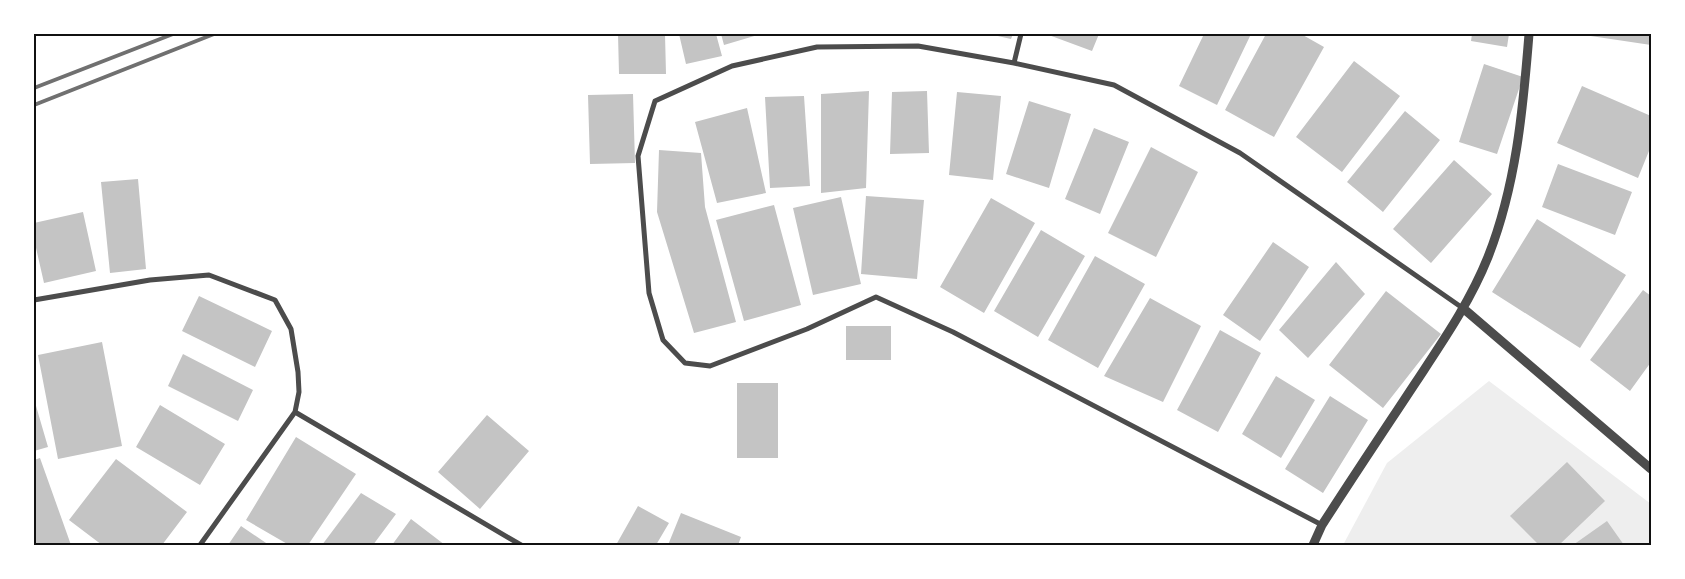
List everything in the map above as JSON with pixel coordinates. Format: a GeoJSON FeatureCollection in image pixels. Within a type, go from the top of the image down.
{"type":"FeatureCollection","features":[{"type":"Feature","properties":{"kind":"street"},"geometry":{"type":"LineString","coordinates":[[1014,63],[1021,34]]}},
{"type":"Feature","properties":{"kind":"street"},"geometry":{"type":"LineString","coordinates":[[1314,545],[1322,525],[1464,309],[1488,258],[1506,204],[1518,148],[1529,34]]}},
{"type":"Feature","properties":{"kind":"street"},"geometry":{"type":"LineString","coordinates":[[1322,525],[953,332],[876,297],[807,329],[710,366],[686,363],[663,340],[649,293],[638,156],[655,101],[732,66],[817,46],[918,46],[1014,63],[1114,84],[1240,153],[1464,309],[1651,469]]}},
{"type":"Feature","properties":{"kind":"street"},"geometry":{"type":"LineString","coordinates":[[34,300],[150,280],[209,275],[275,300],[291,329],[300,392],[295,412],[200,545]]}},
{"type":"Feature","properties":{"kind":"street"},"geometry":{"type":"LineString","coordinates":[[295,412],[521,545]]}},
{"type":"Feature","properties":{"kind":"shaded area"},"geometry":{"type":"Polygon","coordinates":[[[1489,381],[1651,504],[1651,545],[1343,545],[1387,463],[1489,381]]]}},
{"type":"Feature","properties":{"kind":"building"},"geometry":{"type":"Polygon","coordinates":[[[618,34],[665,34],[666,74],[619,74],[618,34]]]}},
{"type":"Feature","properties":{"kind":"building"},"geometry":{"type":"Polygon","coordinates":[[[679,34],[716,34],[722,56],[686,64],[679,34]]]}},
{"type":"Feature","properties":{"kind":"building"},"geometry":{"type":"Polygon","coordinates":[[[721,34],[761,34],[724,45],[721,34]]]}},
{"type":"Feature","properties":{"kind":"building"},"geometry":{"type":"Polygon","coordinates":[[[989,34],[1013,34],[1011,39],[989,34]]]}},
{"type":"Feature","properties":{"kind":"building"},"geometry":{"type":"Polygon","coordinates":[[[1046,34],[1099,34],[1092,51],[1046,34]]]}},
{"type":"Feature","properties":{"kind":"building"},"geometry":{"type":"Polygon","coordinates":[[[1204,34],[1251,34],[1217,105],[1179,86],[1204,34]]]}},
{"type":"Feature","properties":{"kind":"building"},"geometry":{"type":"Polygon","coordinates":[[[1266,34],[1301,34],[1324,47],[1274,137],[1225,110],[1266,34]]]}},
{"type":"Feature","properties":{"kind":"building"},"geometry":{"type":"Polygon","coordinates":[[[1472,34],[1509,34],[1507,47],[1471,41],[1472,34]]]}},
{"type":"Feature","properties":{"kind":"building"},"geometry":{"type":"Polygon","coordinates":[[[1651,34],[1651,45],[1584,35],[1651,34]]]}},
{"type":"Feature","properties":{"kind":"building"},"geometry":{"type":"Polygon","coordinates":[[[1354,61],[1400,96],[1342,172],[1296,137],[1354,61]]]}},
{"type":"Feature","properties":{"kind":"building"},"geometry":{"type":"Polygon","coordinates":[[[1484,64],[1523,77],[1497,154],[1459,142],[1484,64]]]}},
{"type":"Feature","properties":{"kind":"building"},"geometry":{"type":"Polygon","coordinates":[[[1582,86],[1651,116],[1651,146],[1638,178],[1557,143],[1582,86]]]}},
{"type":"Feature","properties":{"kind":"building"},"geometry":{"type":"Polygon","coordinates":[[[869,91],[866,188],[821,193],[821,94],[869,91]]]}},
{"type":"Feature","properties":{"kind":"building"},"geometry":{"type":"Polygon","coordinates":[[[927,91],[929,153],[890,154],[892,92],[927,91]]]}},
{"type":"Feature","properties":{"kind":"building"},"geometry":{"type":"Polygon","coordinates":[[[957,92],[1001,96],[993,180],[949,175],[957,92]]]}},
{"type":"Feature","properties":{"kind":"building"},"geometry":{"type":"Polygon","coordinates":[[[633,94],[635,163],[590,164],[588,95],[633,94]]]}},
{"type":"Feature","properties":{"kind":"building"},"geometry":{"type":"Polygon","coordinates":[[[804,96],[810,186],[770,188],[765,97],[804,96]]]}},
{"type":"Feature","properties":{"kind":"building"},"geometry":{"type":"Polygon","coordinates":[[[1029,101],[1071,114],[1049,188],[1006,174],[1029,101]]]}},
{"type":"Feature","properties":{"kind":"building"},"geometry":{"type":"Polygon","coordinates":[[[747,108],[766,193],[717,203],[695,122],[747,108]]]}},
{"type":"Feature","properties":{"kind":"building"},"geometry":{"type":"Polygon","coordinates":[[[1405,111],[1440,140],[1383,212],[1347,182],[1405,111]]]}},
{"type":"Feature","properties":{"kind":"building"},"geometry":{"type":"Polygon","coordinates":[[[1094,128],[1129,142],[1100,214],[1065,199],[1094,128]]]}},
{"type":"Feature","properties":{"kind":"building"},"geometry":{"type":"Polygon","coordinates":[[[1151,147],[1198,172],[1156,257],[1108,233],[1151,147]]]}},
{"type":"Feature","properties":{"kind":"building"},"geometry":{"type":"Polygon","coordinates":[[[659,150],[701,153],[705,207],[736,322],[694,333],[657,212],[659,150]]]}},
{"type":"Feature","properties":{"kind":"building"},"geometry":{"type":"Polygon","coordinates":[[[1454,160],[1492,194],[1431,263],[1393,229],[1454,160]]]}},
{"type":"Feature","properties":{"kind":"building"},"geometry":{"type":"Polygon","coordinates":[[[1558,164],[1632,192],[1615,235],[1542,207],[1558,164]]]}},
{"type":"Feature","properties":{"kind":"building"},"geometry":{"type":"Polygon","coordinates":[[[138,179],[146,269],[110,273],[101,182],[138,179]]]}},
{"type":"Feature","properties":{"kind":"building"},"geometry":{"type":"Polygon","coordinates":[[[866,196],[924,200],[917,279],[861,274],[866,196]]]}},
{"type":"Feature","properties":{"kind":"building"},"geometry":{"type":"Polygon","coordinates":[[[841,197],[861,284],[813,295],[793,208],[841,197]]]}},
{"type":"Feature","properties":{"kind":"building"},"geometry":{"type":"Polygon","coordinates":[[[991,198],[1035,223],[984,313],[940,287],[991,198]]]}},
{"type":"Feature","properties":{"kind":"building"},"geometry":{"type":"Polygon","coordinates":[[[774,205],[801,305],[744,321],[716,220],[774,205]]]}},
{"type":"Feature","properties":{"kind":"building"},"geometry":{"type":"Polygon","coordinates":[[[83,212],[96,271],[44,283],[34,239],[34,223],[83,212]]]}},
{"type":"Feature","properties":{"kind":"building"},"geometry":{"type":"Polygon","coordinates":[[[1537,219],[1626,275],[1580,348],[1492,292],[1537,219]]]}},
{"type":"Feature","properties":{"kind":"building"},"geometry":{"type":"Polygon","coordinates":[[[1041,230],[1085,256],[1038,337],[994,311],[1041,230]]]}},
{"type":"Feature","properties":{"kind":"building"},"geometry":{"type":"Polygon","coordinates":[[[1273,242],[1309,267],[1260,341],[1223,315],[1273,242]]]}},
{"type":"Feature","properties":{"kind":"building"},"geometry":{"type":"Polygon","coordinates":[[[1095,256],[1145,284],[1098,368],[1048,340],[1095,256]]]}},
{"type":"Feature","properties":{"kind":"building"},"geometry":{"type":"Polygon","coordinates":[[[1336,262],[1365,294],[1308,358],[1279,330],[1336,262]]]}},
{"type":"Feature","properties":{"kind":"building"},"geometry":{"type":"Polygon","coordinates":[[[1643,290],[1651,296],[1651,362],[1630,391],[1590,360],[1643,290]]]}},
{"type":"Feature","properties":{"kind":"building"},"geometry":{"type":"Polygon","coordinates":[[[1386,291],[1441,334],[1383,408],[1329,365],[1386,291]]]}},
{"type":"Feature","properties":{"kind":"building"},"geometry":{"type":"Polygon","coordinates":[[[199,296],[272,331],[255,367],[182,331],[199,296]]]}},
{"type":"Feature","properties":{"kind":"building"},"geometry":{"type":"Polygon","coordinates":[[[1150,298],[1201,326],[1163,402],[1104,376],[1150,298]]]}},
{"type":"Feature","properties":{"kind":"building"},"geometry":{"type":"Polygon","coordinates":[[[846,326],[891,326],[891,360],[846,360],[846,326]]]}},
{"type":"Feature","properties":{"kind":"building"},"geometry":{"type":"Polygon","coordinates":[[[1220,330],[1261,353],[1218,432],[1177,410],[1220,330]]]}},
{"type":"Feature","properties":{"kind":"building"},"geometry":{"type":"Polygon","coordinates":[[[102,342],[122,446],[58,459],[38,355],[102,342]]]}},
{"type":"Feature","properties":{"kind":"building"},"geometry":{"type":"Polygon","coordinates":[[[183,354],[253,390],[238,421],[168,386],[183,354]]]}},
{"type":"Feature","properties":{"kind":"building"},"geometry":{"type":"Polygon","coordinates":[[[1276,376],[1315,400],[1281,458],[1242,434],[1276,376]]]}},
{"type":"Feature","properties":{"kind":"building"},"geometry":{"type":"Polygon","coordinates":[[[737,383],[778,383],[778,458],[737,458],[737,383]]]}},
{"type":"Feature","properties":{"kind":"building"},"geometry":{"type":"Polygon","coordinates":[[[1330,396],[1368,420],[1323,493],[1285,469],[1330,396]]]}},
{"type":"Feature","properties":{"kind":"building"},"geometry":{"type":"Polygon","coordinates":[[[34,399],[48,447],[34,451],[34,399]]]}},
{"type":"Feature","properties":{"kind":"building"},"geometry":{"type":"Polygon","coordinates":[[[160,405],[225,444],[200,485],[136,447],[160,405]]]}},
{"type":"Feature","properties":{"kind":"building"},"geometry":{"type":"Polygon","coordinates":[[[487,415],[529,451],[480,509],[438,472],[487,415]]]}},
{"type":"Feature","properties":{"kind":"building"},"geometry":{"type":"Polygon","coordinates":[[[296,437],[356,474],[308,545],[289,545],[246,520],[296,437]]]}},
{"type":"Feature","properties":{"kind":"building"},"geometry":{"type":"Polygon","coordinates":[[[40,458],[71,545],[34,545],[34,460],[40,458]]]}},
{"type":"Feature","properties":{"kind":"building"},"geometry":{"type":"Polygon","coordinates":[[[116,459],[187,512],[162,545],[102,545],[69,520],[116,459]]]}},
{"type":"Feature","properties":{"kind":"building"},"geometry":{"type":"Polygon","coordinates":[[[1567,462],[1605,501],[1559,545],[1539,545],[1510,516],[1567,462]]]}},
{"type":"Feature","properties":{"kind":"building"},"geometry":{"type":"Polygon","coordinates":[[[361,493],[396,514],[373,545],[322,545],[361,493]]]}},
{"type":"Feature","properties":{"kind":"building"},"geometry":{"type":"Polygon","coordinates":[[[638,506],[669,523],[656,545],[616,545],[638,506]]]}},
{"type":"Feature","properties":{"kind":"building"},"geometry":{"type":"Polygon","coordinates":[[[681,513],[741,537],[738,545],[668,545],[681,513]]]}},
{"type":"Feature","properties":{"kind":"building"},"geometry":{"type":"Polygon","coordinates":[[[411,519],[445,545],[392,545],[411,519]]]}},
{"type":"Feature","properties":{"kind":"building"},"geometry":{"type":"Polygon","coordinates":[[[1607,521],[1624,545],[1573,545],[1607,521]]]}},
{"type":"Feature","properties":{"kind":"building"},"geometry":{"type":"Polygon","coordinates":[[[241,526],[269,545],[228,545],[241,526]]]}},
{"type":"Feature","properties":{"kind":"railway"},"geometry":{"type":"LineString","coordinates":[[34,88],[173,34]]}},
{"type":"Feature","properties":{"kind":"railway"},"geometry":{"type":"LineString","coordinates":[[34,105],[214,34]]}}]}
